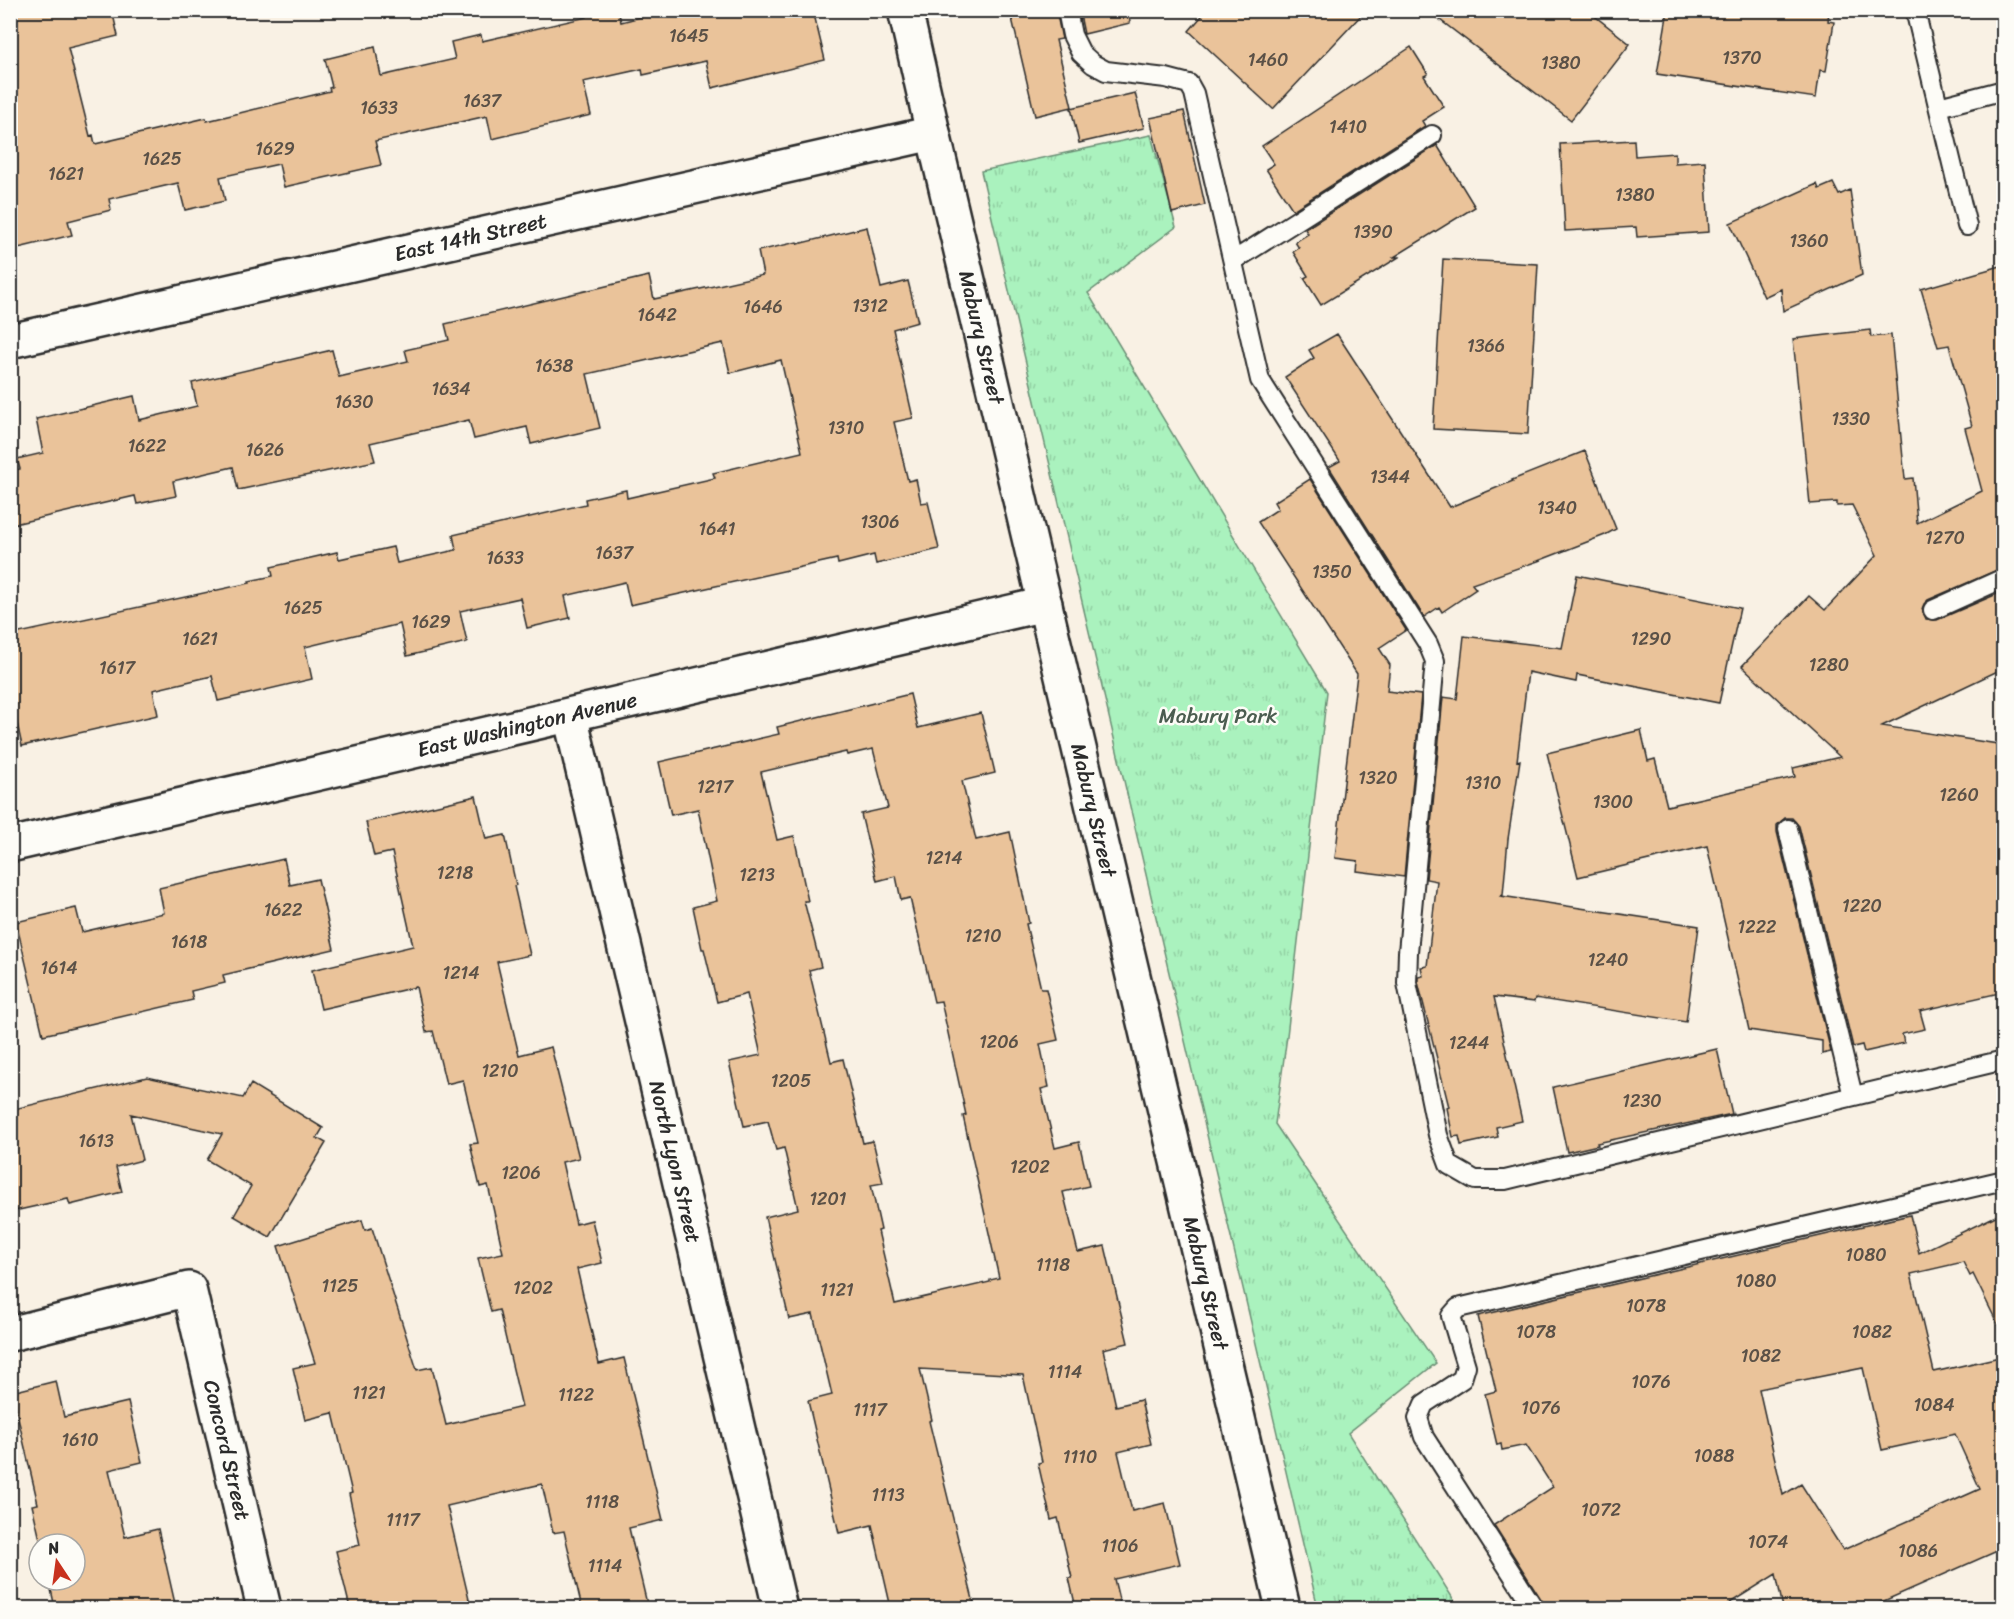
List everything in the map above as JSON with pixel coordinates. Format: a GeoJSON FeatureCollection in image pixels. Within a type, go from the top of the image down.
{"type":"FeatureCollection","features":[{"type":"Feature","properties":{"kind":"street","name":"Mabury Street"},"geometry":{"type":"LineString","coordinates":[[905,10],[1283,1608]]}},
{"type":"Feature","properties":{"kind":"street","name":"East 14th Street"},"geometry":{"type":"LineString","coordinates":[[10,341],[933,133]]}},
{"type":"Feature","properties":{"kind":"street","name":"East Washington Avenue"},"geometry":{"type":"LineString","coordinates":[[10,845],[1045,604]]}},
{"type":"Feature","properties":{"kind":"street","name":"North Lyon Street"},"geometry":{"type":"LineString","coordinates":[[570,715],[780,1608]]}},
{"type":"Feature","properties":{"kind":"street","name":"Concord Street"},"geometry":{"type":"LineString","coordinates":[[10,1334],[189,1290],[264,1608]]}},
{"type":"Feature","properties":{"kind":"lane"},"geometry":{"type":"LineString","coordinates":[[1067,10],[1072,34],[1081,53],[1093,64],[1106,71],[1166,78],[1189,84],[1194,93],[1260,380],[1428,644],[1435,661],[1407,983],[1438,1135],[1449,1165],[1475,1180],[1505,1180],[2004,1060]]}},
{"type":"Feature","properties":{"kind":"lane"},"geometry":{"type":"LineString","coordinates":[[1915,10],[1967,226]]}},
{"type":"Feature","properties":{"kind":"lane"},"geometry":{"type":"LineString","coordinates":[[1939,107],[2004,90]]}},
{"type":"Feature","properties":{"kind":"lane"},"geometry":{"type":"LineString","coordinates":[[1233,261],[1432,135]]}},
{"type":"Feature","properties":{"kind":"lane"},"geometry":{"type":"LineString","coordinates":[[1933,610],[2004,578]]}},
{"type":"Feature","properties":{"kind":"lane"},"geometry":{"type":"LineString","coordinates":[[1788,829],[1853,1096]]}},
{"type":"Feature","properties":{"kind":"lane"},"geometry":{"type":"LineString","coordinates":[[1534,1608],[1424,1437],[1418,1418],[1425,1404],[1462,1379],[1466,1366],[1451,1316],[1458,1308],[2004,1180]]}},
{"type":"Feature","properties":{"kind":"green space","name":"Mabury Park"},"geometry":{"type":"Polygon","coordinates":[[[1151,135],[1176,227],[1088,293],[1327,692],[1275,1124],[1436,1363],[1348,1433],[1459,1608],[1318,1608],[981,171],[1151,135]]]}},
{"type":"Feature","properties":{"kind":"building"},"geometry":{"type":"Polygon","coordinates":[[[10,10],[112,10],[118,36],[68,48],[90,136],[93,135],[95,144],[206,118],[207,121],[330,91],[329,88],[332,87],[325,59],[375,47],[381,76],[455,59],[451,42],[481,35],[482,41],[587,17],[586,10],[618,10],[621,22],[667,10],[813,10],[825,60],[712,88],[706,61],[643,75],[642,69],[583,82],[591,115],[492,139],[487,116],[375,141],[381,165],[284,187],[279,164],[220,177],[225,201],[185,210],[178,183],[109,199],[111,210],[68,221],[72,235],[10,250],[10,10]]]}},
{"type":"Feature","properties":{"kind":"building"},"geometry":{"type":"Polygon","coordinates":[[[1010,10],[1056,10],[1062,39],[1056,40],[1072,107],[1035,116],[1010,10]]]}},
{"type":"Feature","properties":{"kind":"building"},"geometry":{"type":"Polygon","coordinates":[[[1079,10],[1129,10],[1130,23],[1084,34],[1079,10]]]}},
{"type":"Feature","properties":{"kind":"building"},"geometry":{"type":"Polygon","coordinates":[[[1207,10],[1366,10],[1273,109],[1189,31],[1207,10]]]}},
{"type":"Feature","properties":{"kind":"building"},"geometry":{"type":"Polygon","coordinates":[[[1427,10],[1587,10],[1630,44],[1571,120],[1427,10]]]}},
{"type":"Feature","properties":{"kind":"building"},"geometry":{"type":"Polygon","coordinates":[[[1668,10],[1829,10],[1828,21],[1834,22],[1826,71],[1820,70],[1816,98],[1657,74],[1668,10]]]}},
{"type":"Feature","properties":{"kind":"building"},"geometry":{"type":"Polygon","coordinates":[[[1411,47],[1428,74],[1424,76],[1444,107],[1422,121],[1425,126],[1293,210],[1266,169],[1274,164],[1262,146],[1411,47]]]}},
{"type":"Feature","properties":{"kind":"building"},"geometry":{"type":"Polygon","coordinates":[[[1135,93],[1144,128],[1079,143],[1071,108],[1135,93]]]}},
{"type":"Feature","properties":{"kind":"building"},"geometry":{"type":"Polygon","coordinates":[[[1184,111],[1205,205],[1172,213],[1150,118],[1184,111]]]}},
{"type":"Feature","properties":{"kind":"building"},"geometry":{"type":"Polygon","coordinates":[[[1634,140],[1635,156],[1675,153],[1675,163],[1705,161],[1709,232],[1637,237],[1636,227],[1565,231],[1560,144],[1634,140]]]}},
{"type":"Feature","properties":{"kind":"building"},"geometry":{"type":"Polygon","coordinates":[[[1437,145],[1475,207],[1321,305],[1304,278],[1308,276],[1293,252],[1299,248],[1295,242],[1308,234],[1305,229],[1437,145]]]}},
{"type":"Feature","properties":{"kind":"building"},"geometry":{"type":"Polygon","coordinates":[[[1833,183],[1839,195],[1850,190],[1862,275],[1783,311],[1781,289],[1764,297],[1730,223],[1817,184],[1819,189],[1833,183]]]}},
{"type":"Feature","properties":{"kind":"building"},"geometry":{"type":"Polygon","coordinates":[[[867,227],[881,288],[908,281],[918,322],[893,329],[913,418],[894,422],[908,481],[916,479],[921,503],[928,502],[939,549],[876,564],[874,555],[838,564],[837,559],[630,605],[625,582],[565,596],[570,618],[527,628],[520,598],[460,611],[467,642],[407,656],[400,624],[305,647],[312,679],[218,701],[212,676],[153,690],[158,715],[22,746],[15,714],[10,715],[10,635],[250,583],[249,581],[273,576],[271,567],[337,552],[339,559],[393,547],[397,563],[456,550],[453,535],[586,504],[585,499],[626,490],[627,498],[715,478],[713,473],[802,452],[781,360],[730,373],[723,343],[587,374],[600,428],[531,444],[527,427],[474,439],[469,420],[370,443],[375,461],[238,490],[233,467],[173,481],[176,496],[137,504],[135,496],[10,525],[10,471],[20,469],[17,459],[43,453],[36,419],[134,396],[139,420],[197,406],[192,383],[332,350],[339,377],[408,361],[405,350],[449,340],[445,324],[649,276],[654,299],[763,275],[758,251],[867,227]]]}},
{"type":"Feature","properties":{"kind":"building"},"geometry":{"type":"Polygon","coordinates":[[[1443,259],[1538,264],[1528,434],[1433,429],[1443,259]]]}},
{"type":"Feature","properties":{"kind":"building"},"geometry":{"type":"Polygon","coordinates":[[[2004,265],[2004,567],[1928,600],[1922,609],[1926,619],[1937,620],[2004,591],[2004,668],[1882,726],[2004,745],[2004,992],[1920,1011],[1925,1029],[1902,1034],[1904,1043],[1864,1052],[1862,1045],[1853,1047],[1799,826],[1792,818],[1785,818],[1777,825],[1777,832],[1831,1052],[1822,1054],[1822,1041],[1749,1030],[1707,846],[1578,877],[1547,753],[1641,730],[1648,761],[1655,759],[1667,806],[1795,777],[1793,768],[1840,757],[1742,666],[1809,596],[1825,610],[1877,555],[1852,505],[1837,506],[1837,502],[1810,504],[1793,339],[1870,330],[1871,337],[1891,335],[1905,479],[1913,478],[1917,523],[1982,491],[1965,428],[1972,426],[1949,345],[1938,347],[1921,289],[2004,265]]]}},
{"type":"Feature","properties":{"kind":"building"},"geometry":{"type":"Polygon","coordinates":[[[1337,334],[1450,507],[1585,451],[1616,529],[1538,561],[1472,584],[1476,589],[1442,612],[1439,607],[1424,617],[1329,467],[1340,461],[1285,377],[1314,358],[1309,350],[1337,334]]]}},
{"type":"Feature","properties":{"kind":"building"},"geometry":{"type":"Polygon","coordinates":[[[1310,479],[1406,630],[1379,648],[1390,665],[1387,691],[1421,695],[1404,877],[1357,871],[1358,861],[1335,858],[1357,674],[1258,522],[1278,509],[1274,502],[1310,479]]]}},
{"type":"Feature","properties":{"kind":"building"},"geometry":{"type":"Polygon","coordinates":[[[1577,575],[1740,608],[1719,703],[1577,675],[1576,682],[1528,672],[1517,761],[1520,760],[1508,839],[1503,895],[1501,896],[1699,926],[1686,1022],[1535,998],[1534,1002],[1494,997],[1522,1121],[1496,1127],[1498,1137],[1461,1145],[1459,1136],[1453,1137],[1447,1108],[1449,1107],[1418,982],[1418,977],[1423,976],[1421,967],[1427,966],[1437,881],[1426,879],[1443,697],[1457,699],[1464,636],[1562,648],[1577,575]]]}},
{"type":"Feature","properties":{"kind":"building"},"geometry":{"type":"Polygon","coordinates":[[[910,694],[918,728],[981,713],[995,773],[962,781],[976,840],[1010,832],[1029,923],[1026,924],[1041,989],[1046,989],[1058,1040],[1040,1044],[1049,1087],[1041,1089],[1055,1148],[1079,1142],[1089,1186],[1063,1192],[1078,1252],[1105,1246],[1128,1343],[1103,1349],[1116,1406],[1141,1400],[1151,1444],[1118,1452],[1132,1511],[1165,1503],[1180,1564],[1114,1579],[1121,1608],[1076,1608],[1069,1578],[1072,1578],[1058,1518],[1051,1520],[1038,1463],[1042,1462],[1023,1375],[920,1369],[932,1420],[929,1421],[975,1608],[891,1608],[872,1525],[839,1533],[808,1401],[832,1395],[813,1314],[789,1319],[765,1217],[798,1209],[784,1148],[776,1150],[768,1121],[744,1126],[729,1062],[761,1055],[747,994],[717,1002],[693,907],[717,901],[698,809],[671,815],[659,762],[779,734],[777,727],[910,694]],[[873,749],[847,755],[846,752],[761,772],[777,840],[794,836],[808,901],[804,901],[821,967],[809,970],[831,1062],[843,1059],[863,1143],[873,1141],[883,1183],[871,1185],[881,1230],[878,1231],[895,1304],[999,1278],[963,1116],[966,1115],[941,1001],[934,1002],[910,898],[901,900],[896,876],[877,881],[861,814],[888,808],[873,749]]]}},
{"type":"Feature","properties":{"kind":"building"},"geometry":{"type":"Polygon","coordinates":[[[476,796],[486,839],[505,835],[530,955],[497,962],[519,1055],[551,1047],[579,1158],[562,1162],[576,1224],[592,1220],[602,1263],[577,1269],[599,1364],[624,1358],[663,1520],[629,1528],[648,1608],[582,1608],[564,1531],[553,1533],[542,1484],[447,1506],[471,1608],[350,1608],[336,1551],[360,1545],[349,1494],[352,1493],[333,1413],[305,1420],[293,1368],[315,1363],[278,1246],[362,1220],[365,1230],[372,1228],[417,1370],[432,1367],[446,1425],[522,1407],[499,1310],[491,1312],[478,1258],[503,1253],[488,1185],[480,1187],[470,1144],[478,1143],[463,1080],[446,1084],[433,1031],[426,1032],[416,987],[321,1009],[312,970],[413,946],[392,852],[374,856],[366,822],[476,796]]]}},
{"type":"Feature","properties":{"kind":"building"},"geometry":{"type":"Polygon","coordinates":[[[284,859],[290,885],[318,879],[334,949],[223,975],[225,983],[191,991],[193,1000],[43,1035],[16,922],[76,908],[82,932],[164,913],[159,888],[284,859]]]}},
{"type":"Feature","properties":{"kind":"building"},"geometry":{"type":"Polygon","coordinates":[[[1717,1049],[1732,1114],[1597,1143],[1598,1145],[1567,1152],[1553,1087],[1717,1049]]]}},
{"type":"Feature","properties":{"kind":"building"},"geometry":{"type":"Polygon","coordinates":[[[147,1077],[243,1098],[251,1084],[323,1128],[317,1138],[326,1143],[270,1237],[234,1216],[251,1186],[207,1160],[222,1134],[131,1114],[142,1160],[116,1167],[122,1192],[70,1205],[68,1199],[10,1212],[10,1110],[147,1077]]]}},
{"type":"Feature","properties":{"kind":"building"},"geometry":{"type":"Polygon","coordinates":[[[2004,1212],[2004,1337],[1973,1274],[1970,1276],[1963,1262],[1911,1274],[1934,1372],[2004,1356],[2004,1548],[1868,1608],[1783,1608],[1776,1574],[1722,1608],[1545,1608],[1494,1525],[1553,1487],[1526,1445],[1502,1450],[1501,1444],[1497,1445],[1485,1394],[1496,1391],[1478,1316],[1910,1215],[1919,1253],[2004,1212]],[[1863,1368],[1759,1389],[1783,1495],[1801,1484],[1843,1550],[1980,1489],[1955,1434],[1882,1450],[1863,1368]]]}},
{"type":"Feature","properties":{"kind":"building"},"geometry":{"type":"Polygon","coordinates":[[[56,1381],[64,1417],[128,1402],[142,1462],[109,1470],[125,1537],[158,1529],[176,1608],[55,1608],[52,1592],[87,1592],[87,1532],[38,1532],[32,1505],[38,1504],[12,1392],[56,1381]]]}}]}
